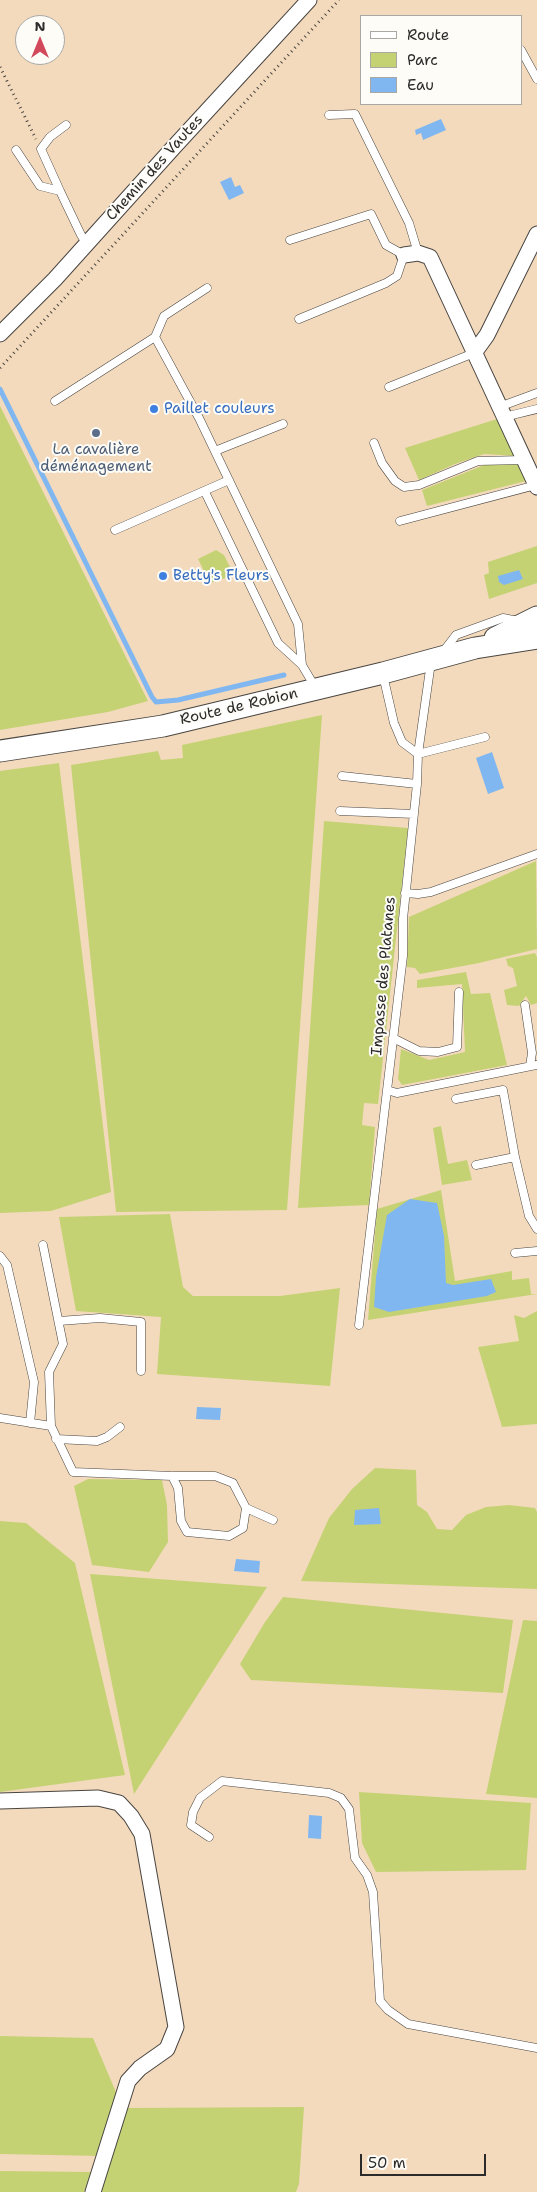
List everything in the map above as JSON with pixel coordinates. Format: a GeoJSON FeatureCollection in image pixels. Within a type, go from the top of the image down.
{"type":"FeatureCollection","features":[{"type":"Feature","properties":{"kind":"main road","name":"Route de Robion"},"geometry":{"type":"LineString","coordinates":[[0,751],[163,726],[434,660],[475,648],[534,626]]}},
{"type":"Feature","properties":{"kind":"street","name":"Chemin des Vautes"},"geometry":{"type":"LineString","coordinates":[[0,334],[56,279],[309,0]]}},
{"type":"Feature","properties":{"kind":"street"},"geometry":{"type":"LineString","coordinates":[[474,353],[487,335],[536,237]]}},
{"type":"Feature","properties":{"kind":"street"},"geometry":{"type":"LineString","coordinates":[[411,254],[430,257],[537,486]]}},
{"type":"Feature","properties":{"kind":"street"},"geometry":{"type":"LineString","coordinates":[[0,1801],[98,1798],[119,1803],[131,1816],[142,1834],[176,2027],[167,2049],[140,2068],[128,2081],[93,2192]]}},
{"type":"Feature","properties":{"kind":"lane"},"geometry":{"type":"LineString","coordinates":[[522,52],[537,80]]}},
{"type":"Feature","properties":{"kind":"lane"},"geometry":{"type":"LineString","coordinates":[[299,319],[392,280],[397,276],[411,254],[409,223],[355,114],[329,115]]}},
{"type":"Feature","properties":{"kind":"lane"},"geometry":{"type":"LineString","coordinates":[[66,125],[50,137],[40,149],[87,244]]}},
{"type":"Feature","properties":{"kind":"lane"},"geometry":{"type":"LineString","coordinates":[[16,150],[40,186],[60,191]]}},
{"type":"Feature","properties":{"kind":"lane"},"geometry":{"type":"LineString","coordinates":[[290,240],[371,214],[386,246],[411,254]]}},
{"type":"Feature","properties":{"kind":"lane"},"geometry":{"type":"LineString","coordinates":[[55,401],[155,336],[164,316],[207,288]]}},
{"type":"Feature","properties":{"kind":"lane"},"geometry":{"type":"LineString","coordinates":[[155,336],[215,451],[298,624],[302,665]]}},
{"type":"Feature","properties":{"kind":"lane"},"geometry":{"type":"LineString","coordinates":[[389,387],[462,360],[474,353]]}},
{"type":"Feature","properties":{"kind":"lane"},"geometry":{"type":"LineString","coordinates":[[501,412],[537,393]]}},
{"type":"Feature","properties":{"kind":"lane"},"geometry":{"type":"LineString","coordinates":[[501,412],[537,409]]}},
{"type":"Feature","properties":{"kind":"lane"},"geometry":{"type":"LineString","coordinates":[[215,451],[283,424]]}},
{"type":"Feature","properties":{"kind":"lane"},"geometry":{"type":"LineString","coordinates":[[374,443],[382,463],[390,475],[395,482],[404,486],[419,485],[478,460],[524,460]]}},
{"type":"Feature","properties":{"kind":"lane"},"geometry":{"type":"LineString","coordinates":[[115,530],[229,480]]}},
{"type":"Feature","properties":{"kind":"lane"},"geometry":{"type":"LineString","coordinates":[[400,521],[537,486]]}},
{"type":"Feature","properties":{"kind":"lane"},"geometry":{"type":"LineString","coordinates":[[205,492],[278,643],[302,665],[316,689]]}},
{"type":"Feature","properties":{"kind":"lane"},"geometry":{"type":"LineString","coordinates":[[434,660],[456,635],[503,618],[534,626]]}},
{"type":"Feature","properties":{"kind":"lane","name":"Impasse des Platanes"},"geometry":{"type":"LineString","coordinates":[[359,1325],[403,956],[403,919],[417,784],[418,754],[434,660]]}},
{"type":"Feature","properties":{"kind":"lane"},"geometry":{"type":"LineString","coordinates":[[383,673],[394,723],[402,742],[418,754],[485,737]]}},
{"type":"Feature","properties":{"kind":"lane"},"geometry":{"type":"LineString","coordinates":[[342,776],[417,784]]}},
{"type":"Feature","properties":{"kind":"lane"},"geometry":{"type":"LineString","coordinates":[[340,811],[414,814]]}},
{"type":"Feature","properties":{"kind":"lane"},"geometry":{"type":"LineString","coordinates":[[405,893],[432,892],[537,854]]}},
{"type":"Feature","properties":{"kind":"lane"},"geometry":{"type":"LineString","coordinates":[[393,1038],[419,1051],[438,1052],[457,1046],[459,992]]}},
{"type":"Feature","properties":{"kind":"lane"},"geometry":{"type":"LineString","coordinates":[[387,1090],[397,1093],[533,1065],[525,1005]]}},
{"type":"Feature","properties":{"kind":"lane"},"geometry":{"type":"LineString","coordinates":[[456,1099],[503,1090],[515,1156],[529,1216],[537,1229]]}},
{"type":"Feature","properties":{"kind":"lane"},"geometry":{"type":"LineString","coordinates":[[476,1165],[515,1156]]}},
{"type":"Feature","properties":{"kind":"lane"},"geometry":{"type":"LineString","coordinates":[[43,1245],[63,1344],[49,1372],[51,1426],[74,1472],[215,1476],[233,1483],[246,1508],[243,1528],[228,1536],[187,1532],[181,1521],[178,1488],[172,1476]]}},
{"type":"Feature","properties":{"kind":"lane"},"geometry":{"type":"LineString","coordinates":[[515,1253],[537,1251]]}},
{"type":"Feature","properties":{"kind":"lane"},"geometry":{"type":"LineString","coordinates":[[0,1256],[7,1266],[34,1382],[30,1423]]}},
{"type":"Feature","properties":{"kind":"lane"},"geometry":{"type":"LineString","coordinates":[[59,1321],[100,1318],[141,1322],[141,1371]]}},
{"type":"Feature","properties":{"kind":"lane"},"geometry":{"type":"LineString","coordinates":[[0,1418],[51,1426]]}},
{"type":"Feature","properties":{"kind":"lane"},"geometry":{"type":"LineString","coordinates":[[56,1439],[97,1441],[108,1437],[120,1428]]}},
{"type":"Feature","properties":{"kind":"lane"},"geometry":{"type":"LineString","coordinates":[[246,1508],[273,1520]]}},
{"type":"Feature","properties":{"kind":"lane"},"geometry":{"type":"LineString","coordinates":[[209,1837],[191,1826],[193,1812],[200,1798],[222,1781],[329,1793],[340,1798],[349,1809],[355,1858],[367,1875],[373,1892],[380,2001],[388,2010],[408,2024],[537,2048]]}},
{"type":"Feature","properties":{"kind":"path"},"geometry":{"type":"LineString","coordinates":[[0,368],[339,0]]}},
{"type":"Feature","properties":{"kind":"path"},"geometry":{"type":"LineString","coordinates":[[0,67],[40,149]]}},
{"type":"Feature","properties":{"kind":"green space"},"geometry":{"type":"Polygon","coordinates":[[[0,406],[148,701],[108,712],[0,730],[0,406]]]}},
{"type":"Feature","properties":{"kind":"green space"},"geometry":{"type":"Polygon","coordinates":[[[497,419],[516,456],[484,454],[419,480],[405,448],[497,419]]]}},
{"type":"Feature","properties":{"kind":"green space"},"geometry":{"type":"Polygon","coordinates":[[[489,463],[516,464],[520,466],[526,481],[427,506],[422,490],[489,463]]]}},
{"type":"Feature","properties":{"kind":"green space"},"geometry":{"type":"Polygon","coordinates":[[[537,546],[537,583],[489,599],[484,575],[489,573],[488,562],[537,546]]]}},
{"type":"Feature","properties":{"kind":"green space"},"geometry":{"type":"Polygon","coordinates":[[[216,550],[224,555],[234,575],[210,583],[198,559],[216,550]]]}},
{"type":"Feature","properties":{"kind":"green space"},"geometry":{"type":"Polygon","coordinates":[[[322,715],[287,1210],[116,1212],[71,765],[158,751],[161,760],[183,758],[182,745],[322,715]]]}},
{"type":"Feature","properties":{"kind":"green space"},"geometry":{"type":"Polygon","coordinates":[[[59,763],[111,1192],[51,1211],[0,1213],[0,771],[59,763]]]}},
{"type":"Feature","properties":{"kind":"green space"},"geometry":{"type":"Polygon","coordinates":[[[324,821],[408,828],[378,1104],[364,1103],[362,1125],[375,1127],[369,1205],[298,1208],[324,821]]]}},
{"type":"Feature","properties":{"kind":"green space"},"geometry":{"type":"Polygon","coordinates":[[[536,861],[537,949],[479,963],[420,974],[415,968],[407,967],[409,917],[536,861]]]}},
{"type":"Feature","properties":{"kind":"green space"},"geometry":{"type":"Polygon","coordinates":[[[535,953],[537,957],[537,1003],[531,1005],[526,996],[519,1006],[507,1005],[504,990],[517,986],[513,968],[508,966],[506,959],[535,953]]]}},
{"type":"Feature","properties":{"kind":"green space"},"geometry":{"type":"Polygon","coordinates":[[[466,972],[471,994],[490,993],[507,1065],[402,1085],[398,1079],[401,1049],[429,1060],[465,1052],[462,984],[417,988],[417,980],[466,972]]]}},
{"type":"Feature","properties":{"kind":"green space"},"geometry":{"type":"Polygon","coordinates":[[[441,1126],[448,1164],[467,1160],[472,1180],[442,1185],[433,1128],[441,1126]]]}},
{"type":"Feature","properties":{"kind":"green space"},"geometry":{"type":"Polygon","coordinates":[[[441,1190],[455,1281],[512,1271],[512,1280],[529,1278],[531,1294],[537,1294],[368,1320],[377,1209],[441,1190]]]}},
{"type":"Feature","properties":{"kind":"green space"},"geometry":{"type":"Polygon","coordinates":[[[170,1214],[183,1287],[193,1296],[280,1296],[340,1288],[330,1386],[157,1374],[161,1317],[76,1311],[59,1217],[170,1214]]]}},
{"type":"Feature","properties":{"kind":"green space"},"geometry":{"type":"Polygon","coordinates":[[[537,1311],[537,1424],[502,1427],[478,1347],[519,1341],[514,1315],[524,1318],[537,1311]]]}},
{"type":"Feature","properties":{"kind":"green space"},"geometry":{"type":"Polygon","coordinates":[[[375,1468],[416,1470],[417,1505],[427,1512],[437,1529],[452,1530],[466,1515],[486,1507],[509,1505],[535,1508],[537,1512],[537,1589],[301,1581],[329,1518],[352,1489],[375,1468]]]}},
{"type":"Feature","properties":{"kind":"green space"},"geometry":{"type":"Polygon","coordinates":[[[88,1479],[162,1480],[167,1505],[168,1542],[149,1572],[92,1565],[74,1486],[88,1479]]]}},
{"type":"Feature","properties":{"kind":"green space"},"geometry":{"type":"Polygon","coordinates":[[[0,1521],[26,1523],[75,1563],[125,1775],[0,1792],[0,1521]]]}},
{"type":"Feature","properties":{"kind":"green space"},"geometry":{"type":"Polygon","coordinates":[[[90,1574],[267,1587],[134,1794],[90,1574]]]}},
{"type":"Feature","properties":{"kind":"green space"},"geometry":{"type":"Polygon","coordinates":[[[283,1597],[513,1620],[503,1693],[251,1680],[240,1664],[265,1622],[283,1597]]]}},
{"type":"Feature","properties":{"kind":"green space"},"geometry":{"type":"Polygon","coordinates":[[[523,1620],[537,1621],[537,1798],[486,1794],[523,1620]]]}},
{"type":"Feature","properties":{"kind":"green space"},"geometry":{"type":"Polygon","coordinates":[[[359,1792],[531,1803],[526,1870],[376,1872],[362,1843],[359,1792]]]}},
{"type":"Feature","properties":{"kind":"green space"},"geometry":{"type":"Polygon","coordinates":[[[0,2036],[93,2038],[118,2097],[100,2156],[0,2154],[0,2036]]]}},
{"type":"Feature","properties":{"kind":"green space"},"geometry":{"type":"Polygon","coordinates":[[[304,2107],[299,2184],[296,2192],[99,2192],[127,2108],[304,2107]]]}},
{"type":"Feature","properties":{"kind":"green space"},"geometry":{"type":"Polygon","coordinates":[[[0,2171],[91,2172],[84,2192],[0,2192],[0,2171]]]}},
{"type":"Feature","properties":{"kind":"water"},"geometry":{"type":"Polygon","coordinates":[[[441,119],[446,130],[423,140],[421,133],[416,135],[415,130],[441,119]]]}},
{"type":"Feature","properties":{"kind":"water"},"geometry":{"type":"Polygon","coordinates":[[[231,177],[235,187],[240,185],[244,193],[229,200],[220,182],[231,177]]]}},
{"type":"Feature","properties":{"kind":"water"},"geometry":{"type":"Polygon","coordinates":[[[519,570],[523,579],[504,585],[499,582],[498,576],[519,570]]]}},
{"type":"Feature","properties":{"kind":"water"},"geometry":{"type":"Polygon","coordinates":[[[492,752],[504,788],[488,794],[476,758],[492,752]]]}},
{"type":"Feature","properties":{"kind":"water"},"geometry":{"type":"Polygon","coordinates":[[[410,1199],[437,1203],[444,1236],[446,1283],[453,1285],[491,1279],[496,1292],[487,1296],[389,1312],[374,1307],[376,1277],[387,1215],[410,1199]]]}},
{"type":"Feature","properties":{"kind":"water"},"geometry":{"type":"Polygon","coordinates":[[[197,1407],[221,1408],[220,1420],[196,1419],[197,1407]]]}},
{"type":"Feature","properties":{"kind":"water"},"geometry":{"type":"Polygon","coordinates":[[[379,1508],[381,1524],[354,1525],[355,1510],[379,1508]]]}},
{"type":"Feature","properties":{"kind":"water"},"geometry":{"type":"Polygon","coordinates":[[[236,1559],[260,1561],[259,1573],[234,1571],[236,1559]]]}},
{"type":"Feature","properties":{"kind":"water"},"geometry":{"type":"Polygon","coordinates":[[[309,1815],[322,1816],[321,1839],[308,1838],[309,1815]]]}},
{"type":"Feature","properties":{"kind":"waterway"},"geometry":{"type":"LineString","coordinates":[[0,389],[156,702],[178,700],[284,675]]}},
{"type":"Feature","properties":{"kind":"place","name":"Paillet couleurs"},"geometry":{"type":"Point","coordinates":[154,409]}},
{"type":"Feature","properties":{"kind":"place","name":"La cavalière déménagement"},"geometry":{"type":"Point","coordinates":[96,433]}},
{"type":"Feature","properties":{"kind":"place","name":"Betty's Fleurs"},"geometry":{"type":"Point","coordinates":[163,576]}}]}
